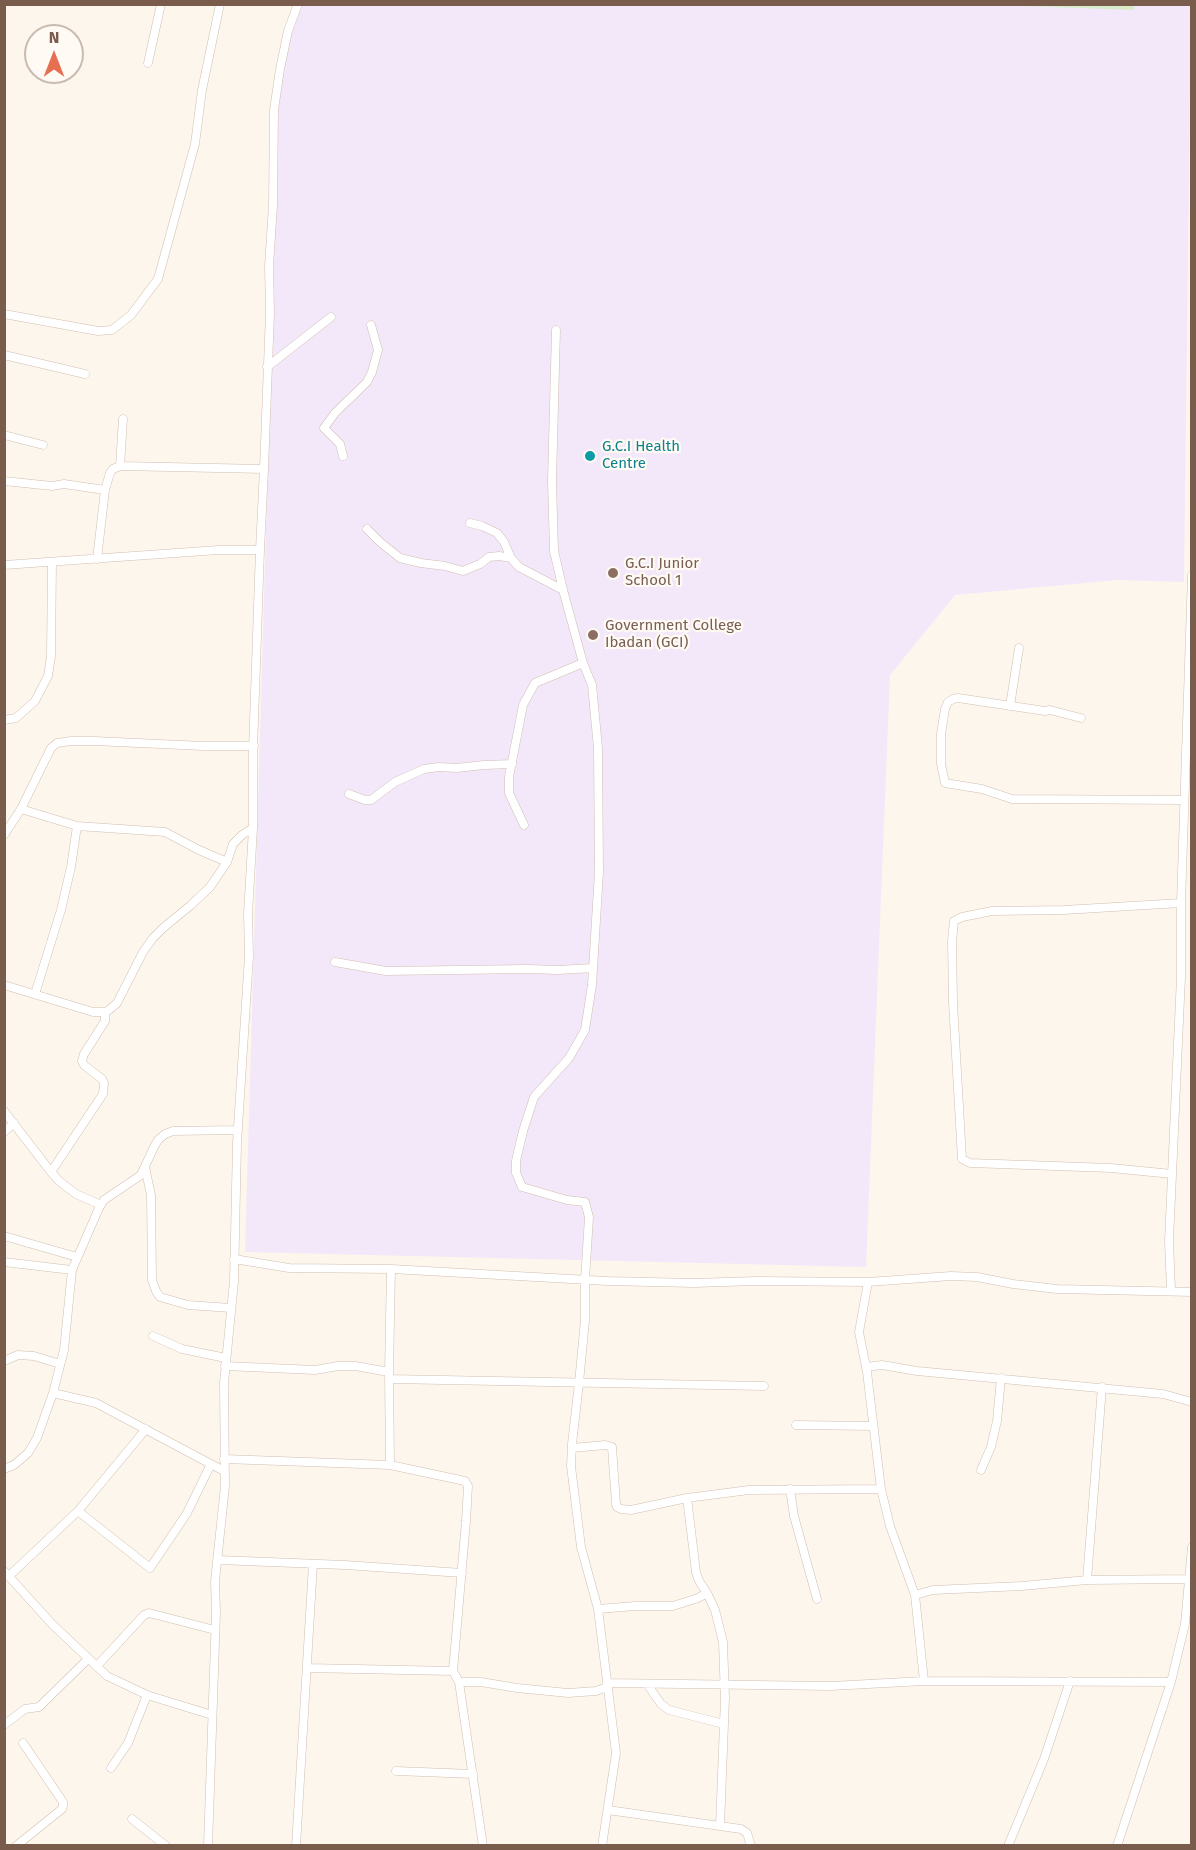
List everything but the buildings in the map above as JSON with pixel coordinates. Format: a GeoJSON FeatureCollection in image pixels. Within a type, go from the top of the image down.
{"type":"FeatureCollection","features":[{"type":"Feature","properties":{"kind":"street"},"geometry":{"type":"LineString","coordinates":[[148,63],[161,4]]}},
{"type":"Feature","properties":{"kind":"street"},"geometry":{"type":"LineString","coordinates":[[4,314],[91,330],[112,330],[131,315],[158,279],[195,144],[202,90],[220,4]]}},
{"type":"Feature","properties":{"kind":"street"},"geometry":{"type":"LineString","coordinates":[[207,1845],[215,1581],[225,1486],[226,1362],[234,1281],[238,1130],[249,956],[248,914],[253,828],[260,550],[270,313],[269,266],[273,205],[274,110],[279,69],[288,31],[298,4]]}},
{"type":"Feature","properties":{"kind":"street"},"geometry":{"type":"LineString","coordinates":[[267,367],[331,317]]}},
{"type":"Feature","properties":{"kind":"street"},"geometry":{"type":"LineString","coordinates":[[343,456],[340,444],[324,428],[335,412],[367,382],[372,372],[378,350],[371,325]]}},
{"type":"Feature","properties":{"kind":"street"},"geometry":{"type":"LineString","coordinates":[[556,330],[552,481],[554,551],[583,663],[592,685],[598,748],[599,872],[593,968],[585,1030],[569,1058],[534,1097],[523,1131],[516,1161],[516,1173],[522,1187],[567,1200],[585,1202],[589,1217],[585,1320],[571,1466],[581,1547],[598,1609],[616,1753],[602,1845]]}},
{"type":"Feature","properties":{"kind":"street"},"geometry":{"type":"LineString","coordinates":[[4,355],[85,374]]}},
{"type":"Feature","properties":{"kind":"street"},"geometry":{"type":"LineString","coordinates":[[120,466],[123,419]]}},
{"type":"Feature","properties":{"kind":"street"},"geometry":{"type":"LineString","coordinates":[[4,435],[43,446]]}},
{"type":"Feature","properties":{"kind":"street"},"geometry":{"type":"LineString","coordinates":[[98,559],[105,490],[113,469],[120,466],[264,469]]}},
{"type":"Feature","properties":{"kind":"street"},"geometry":{"type":"LineString","coordinates":[[4,481],[52,486],[64,484],[105,490]]}},
{"type":"Feature","properties":{"kind":"street"},"geometry":{"type":"LineString","coordinates":[[470,524],[497,532],[511,558],[519,567],[563,590]]}},
{"type":"Feature","properties":{"kind":"street"},"geometry":{"type":"LineString","coordinates":[[367,529],[400,558],[421,563],[463,571],[480,564],[489,557],[511,558]]}},
{"type":"Feature","properties":{"kind":"street"},"geometry":{"type":"LineString","coordinates":[[4,565],[219,550],[260,550]]}},
{"type":"Feature","properties":{"kind":"street"},"geometry":{"type":"LineString","coordinates":[[4,720],[16,718],[35,701],[48,676],[51,657],[52,562]]}},
{"type":"Feature","properties":{"kind":"street"},"geometry":{"type":"LineString","coordinates":[[1171,1290],[1169,1241],[1181,977],[1184,800],[1189,743],[1191,575]]}},
{"type":"Feature","properties":{"kind":"street"},"geometry":{"type":"LineString","coordinates":[[1010,706],[1020,648]]}},
{"type":"Feature","properties":{"kind":"street"},"geometry":{"type":"LineString","coordinates":[[524,825],[509,793],[509,777],[523,705],[536,683],[583,663]]}},
{"type":"Feature","properties":{"kind":"street"},"geometry":{"type":"LineString","coordinates":[[1081,718],[1050,710],[958,698],[948,702],[941,734],[941,764],[945,783],[982,789],[1012,799],[1184,800]]}},
{"type":"Feature","properties":{"kind":"street"},"geometry":{"type":"LineString","coordinates":[[4,835],[21,809],[51,748],[57,743],[94,741],[254,746]]}},
{"type":"Feature","properties":{"kind":"street"},"geometry":{"type":"LineString","coordinates":[[349,794],[371,800],[395,782],[424,770],[439,767],[512,764]]}},
{"type":"Feature","properties":{"kind":"street"},"geometry":{"type":"LineString","coordinates":[[21,809],[77,826],[165,832],[227,862]]}},
{"type":"Feature","properties":{"kind":"street"},"geometry":{"type":"LineString","coordinates":[[35,994],[61,910],[77,826]]}},
{"type":"Feature","properties":{"kind":"street"},"geometry":{"type":"LineString","coordinates":[[4,985],[93,1012],[105,1012],[117,1003],[143,952],[153,938],[210,887],[227,862],[233,844],[253,828]]}},
{"type":"Feature","properties":{"kind":"street"},"geometry":{"type":"LineString","coordinates":[[1172,1174],[1111,1168],[970,1163],[962,1159],[952,1003],[952,941],[954,921],[992,910],[1064,910],[1181,903]]}},
{"type":"Feature","properties":{"kind":"street"},"geometry":{"type":"LineString","coordinates":[[335,962],[386,971],[593,968]]}},
{"type":"Feature","properties":{"kind":"street"},"geometry":{"type":"LineString","coordinates":[[51,1172],[103,1094],[102,1079],[82,1062],[84,1054],[105,1021],[105,1012]]}},
{"type":"Feature","properties":{"kind":"street"},"geometry":{"type":"LineString","coordinates":[[4,1112],[51,1172],[68,1189],[101,1205]]}},
{"type":"Feature","properties":{"kind":"street"},"geometry":{"type":"LineString","coordinates":[[4,1132],[14,1123]]}},
{"type":"Feature","properties":{"kind":"street"},"geometry":{"type":"LineString","coordinates":[[4,1469],[14,1465],[28,1453],[37,1438],[53,1393],[64,1350],[72,1270],[104,1200],[141,1175],[158,1140],[165,1134],[174,1131],[238,1130]]}},
{"type":"Feature","properties":{"kind":"street"},"geometry":{"type":"LineString","coordinates":[[145,1167],[151,1195],[152,1280],[156,1291],[160,1297],[188,1305],[231,1308]]}},
{"type":"Feature","properties":{"kind":"street"},"geometry":{"type":"LineString","coordinates":[[4,1236],[77,1257]]}},
{"type":"Feature","properties":{"kind":"street"},"geometry":{"type":"LineString","coordinates":[[234,1259],[289,1268],[391,1269],[585,1280],[694,1283],[868,1282],[957,1276],[1057,1289],[1191,1292]]}},
{"type":"Feature","properties":{"kind":"street"},"geometry":{"type":"LineString","coordinates":[[4,1263],[72,1270]]}},
{"type":"Feature","properties":{"kind":"street"},"geometry":{"type":"LineString","coordinates":[[390,1465],[391,1269]]}},
{"type":"Feature","properties":{"kind":"street"},"geometry":{"type":"LineString","coordinates":[[868,1282],[859,1332],[866,1366],[881,1489],[890,1526],[915,1595],[924,1682]]}},
{"type":"Feature","properties":{"kind":"street"},"geometry":{"type":"LineString","coordinates":[[153,1336],[182,1349],[226,1362],[315,1370],[355,1366],[389,1375],[579,1383],[764,1386]]}},
{"type":"Feature","properties":{"kind":"street"},"geometry":{"type":"LineString","coordinates":[[4,1361],[18,1355],[34,1356],[60,1364]]}},
{"type":"Feature","properties":{"kind":"street"},"geometry":{"type":"LineString","coordinates":[[864,1355],[882,1365]]}},
{"type":"Feature","properties":{"kind":"street"},"geometry":{"type":"LineString","coordinates":[[866,1366],[882,1365],[917,1371],[1163,1394],[1191,1402]]}},
{"type":"Feature","properties":{"kind":"street"},"geometry":{"type":"LineString","coordinates":[[981,1470],[991,1447],[997,1421],[1001,1378]]}},
{"type":"Feature","properties":{"kind":"street"},"geometry":{"type":"LineString","coordinates":[[1087,1580],[1102,1388]]}},
{"type":"Feature","properties":{"kind":"street"},"geometry":{"type":"LineString","coordinates":[[53,1393],[96,1403],[224,1472]]}},
{"type":"Feature","properties":{"kind":"street"},"geometry":{"type":"LineString","coordinates":[[796,1425],[873,1426]]}},
{"type":"Feature","properties":{"kind":"street"},"geometry":{"type":"LineString","coordinates":[[146,1429],[78,1511],[7,1574],[52,1624],[112,1680],[147,1695],[212,1715]]}},
{"type":"Feature","properties":{"kind":"street"},"geometry":{"type":"LineString","coordinates":[[572,1448],[605,1445],[612,1447],[616,1504],[621,1509],[631,1510],[687,1498],[749,1490],[881,1489]]}},
{"type":"Feature","properties":{"kind":"street"},"geometry":{"type":"LineString","coordinates":[[224,1459],[390,1465],[465,1481],[468,1486],[453,1671],[459,1682],[483,1845]]}},
{"type":"Feature","properties":{"kind":"street"},"geometry":{"type":"LineString","coordinates":[[78,1511],[150,1568],[187,1513],[211,1464]]}},
{"type":"Feature","properties":{"kind":"street"},"geometry":{"type":"LineString","coordinates":[[790,1490],[794,1516],[817,1599]]}},
{"type":"Feature","properties":{"kind":"street"},"geometry":{"type":"LineString","coordinates":[[687,1498],[696,1572],[715,1610],[723,1642],[725,1685],[720,1826]]}},
{"type":"Feature","properties":{"kind":"street"},"geometry":{"type":"LineString","coordinates":[[1117,1845],[1171,1682],[1185,1624],[1191,1547]]}},
{"type":"Feature","properties":{"kind":"street"},"geometry":{"type":"LineString","coordinates":[[218,1560],[462,1573]]}},
{"type":"Feature","properties":{"kind":"street"},"geometry":{"type":"LineString","coordinates":[[296,1845],[313,1564]]}},
{"type":"Feature","properties":{"kind":"street"},"geometry":{"type":"LineString","coordinates":[[915,1595],[933,1590],[1087,1580],[1188,1579]]}},
{"type":"Feature","properties":{"kind":"street"},"geometry":{"type":"LineString","coordinates":[[598,1609],[673,1606],[707,1593]]}},
{"type":"Feature","properties":{"kind":"street"},"geometry":{"type":"LineString","coordinates":[[98,1666],[144,1615],[149,1613],[215,1630]]}},
{"type":"Feature","properties":{"kind":"street"},"geometry":{"type":"LineString","coordinates":[[4,1725],[25,1709],[39,1707],[88,1659]]}},
{"type":"Feature","properties":{"kind":"street"},"geometry":{"type":"LineString","coordinates":[[307,1668],[453,1671]]}},
{"type":"Feature","properties":{"kind":"street"},"geometry":{"type":"LineString","coordinates":[[1008,1845],[1044,1759],[1070,1681]]}},
{"type":"Feature","properties":{"kind":"street"},"geometry":{"type":"LineString","coordinates":[[459,1682],[481,1682],[568,1693],[596,1691],[607,1685],[647,1684],[831,1686],[924,1682],[1171,1682]]}},
{"type":"Feature","properties":{"kind":"street"},"geometry":{"type":"LineString","coordinates":[[647,1684],[661,1704],[669,1710],[724,1724]]}},
{"type":"Feature","properties":{"kind":"street"},"geometry":{"type":"LineString","coordinates":[[111,1768],[128,1743],[147,1695]]}},
{"type":"Feature","properties":{"kind":"street"},"geometry":{"type":"LineString","coordinates":[[16,1845],[63,1806],[63,1802],[22,1743]]}},
{"type":"Feature","properties":{"kind":"street"},"geometry":{"type":"LineString","coordinates":[[396,1770],[473,1774]]}},
{"type":"Feature","properties":{"kind":"street"},"geometry":{"type":"LineString","coordinates":[[608,1810],[741,1829],[747,1833],[752,1845]]}},
{"type":"Feature","properties":{"kind":"street"},"geometry":{"type":"LineString","coordinates":[[132,1820],[166,1845]]}},
{"type":"Feature","properties":{"kind":"shaded area","name":"Government College Ibadan (GCI)"},"geometry":{"type":"Polygon","coordinates":[[[300,5],[1191,5],[1184,582],[1117,580],[955,595],[890,675],[866,1267],[245,1252],[279,81],[289,38],[300,5]]]}},
{"type":"Feature","properties":{"kind":"green space"},"geometry":{"type":"Polygon","coordinates":[[[972,4],[1134,4],[1134,10],[972,4]]]}},
{"type":"Feature","properties":{"kind":"place","name":"G.C.I Health Centre"},"geometry":{"type":"Point","coordinates":[590,456]}},
{"type":"Feature","properties":{"kind":"place","name":"G.C.I Junior School 1"},"geometry":{"type":"Point","coordinates":[613,573]}},
{"type":"Feature","properties":{"kind":"place","name":"Government College Ibadan (GCI)"},"geometry":{"type":"Point","coordinates":[593,635]}}]}
